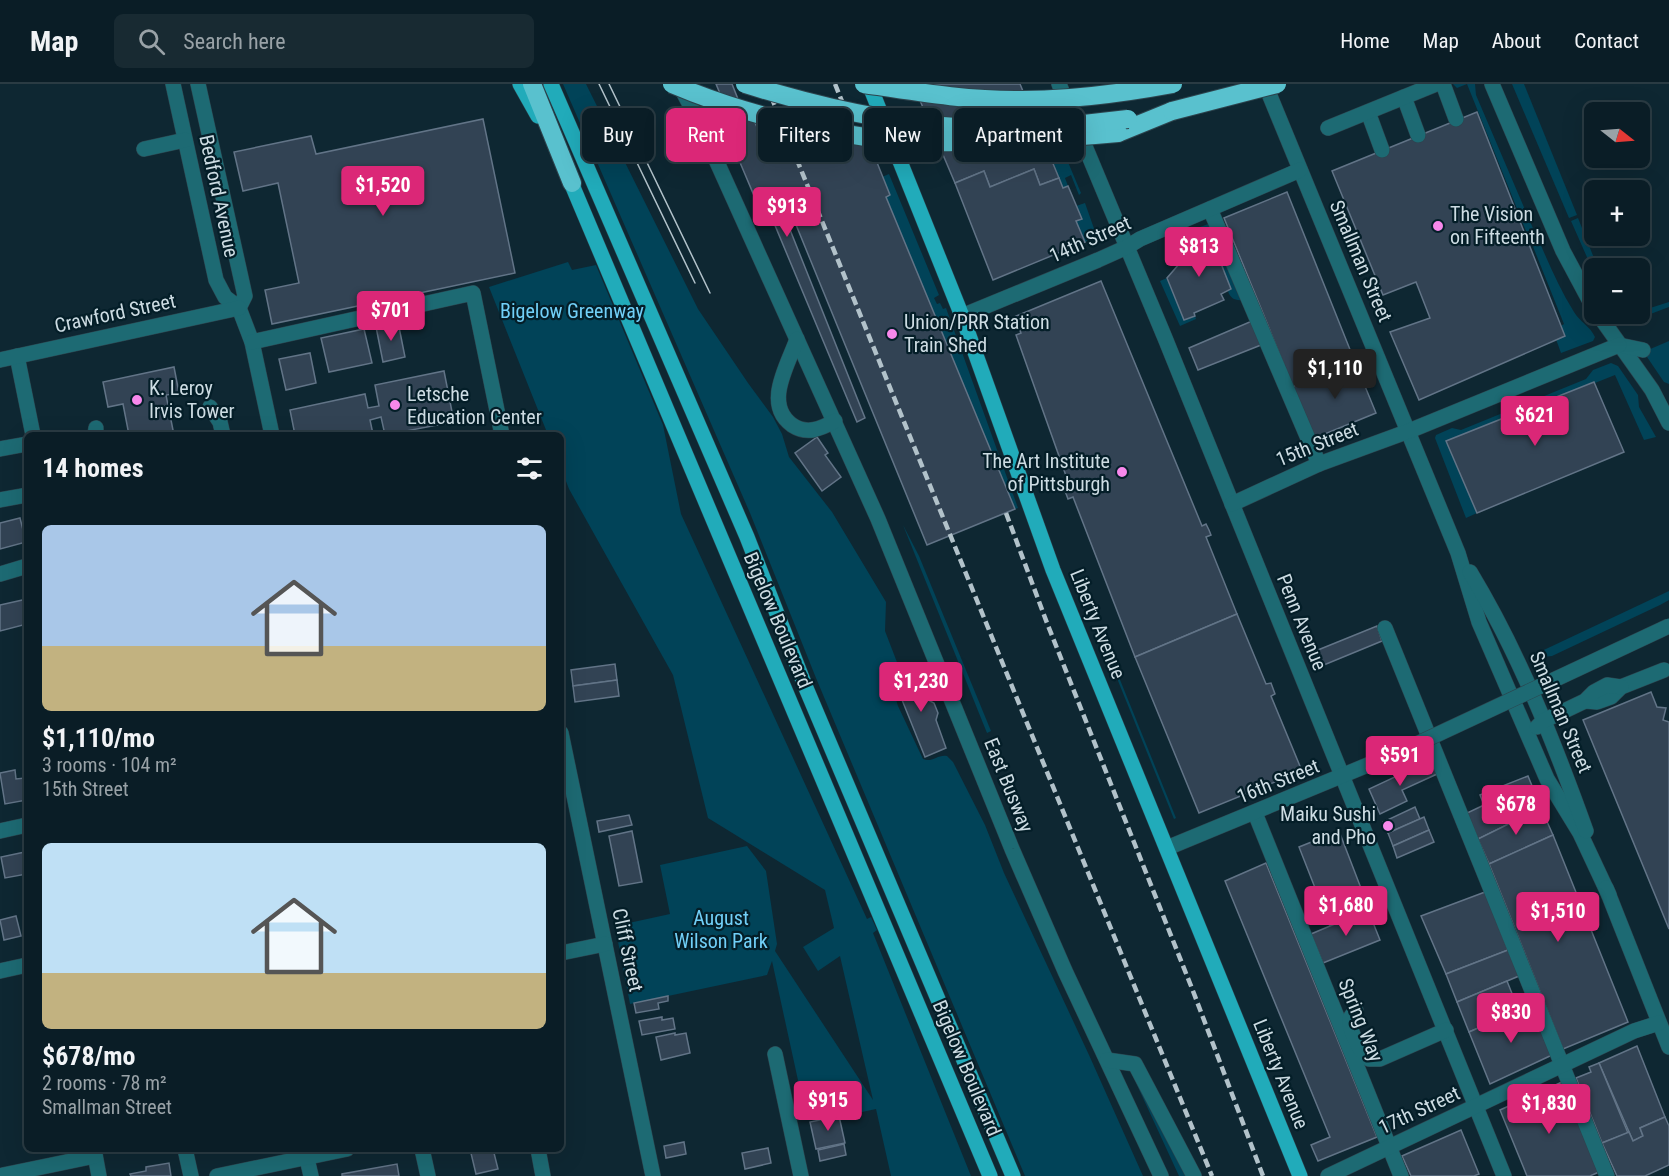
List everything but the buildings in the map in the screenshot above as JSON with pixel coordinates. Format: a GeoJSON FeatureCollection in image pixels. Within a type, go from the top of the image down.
{"type":"FeatureCollection","features":[{"type":"Feature","properties":{"kind":"highway"},"geometry":{"type":"LineString","coordinates":[[532,84],[572,183]]}},
{"type":"Feature","properties":{"kind":"highway"},"geometry":{"type":"LineString","coordinates":[[672,84],[746,110],[816,128],[879,139],[941,143],[1118,133],[1172,111]]}},
{"type":"Feature","properties":{"kind":"highway"},"geometry":{"type":"LineString","coordinates":[[746,84],[832,109],[883,118],[947,126],[1011,129],[1071,126],[1172,111],[1277,84]]}},
{"type":"Feature","properties":{"kind":"highway"},"geometry":{"type":"LineString","coordinates":[[867,84],[969,98],[1023,100],[1083,98],[1173,84]]}},
{"type":"Feature","properties":{"kind":"main road","name":"Bigelow Boulevard"},"geometry":{"type":"LineString","coordinates":[[520,84],[572,183],[990,1176]]}},
{"type":"Feature","properties":{"kind":"main road","name":"Bigelow Boulevard"},"geometry":{"type":"LineString","coordinates":[[551,84],[747,537],[807,688],[1013,1176]]}},
{"type":"Feature","properties":{"kind":"main road","name":"Liberty Avenue"},"geometry":{"type":"LineString","coordinates":[[867,84],[962,316],[1053,570],[1298,1174]]}},
{"type":"Feature","properties":{"kind":"street","name":"Bedford Avenue"},"geometry":{"type":"LineString","coordinates":[[173,84],[216,279],[225,297],[239,308],[252,342],[271,432]]}},
{"type":"Feature","properties":{"kind":"street","name":"Bedford Avenue"},"geometry":{"type":"LineString","coordinates":[[198,84],[245,296],[239,308]]}},
{"type":"Feature","properties":{"kind":"street","name":"East Busway"},"geometry":{"type":"LineString","coordinates":[[679,84],[698,120],[835,421],[897,563],[1012,849],[1065,971],[1161,1176]]}},
{"type":"Feature","properties":{"kind":"street","name":"Penn Avenue"},"geometry":{"type":"LineString","coordinates":[[1059,84],[1504,1176]]}},
{"type":"Feature","properties":{"kind":"street","name":"Smallman Street"},"geometry":{"type":"LineString","coordinates":[[1265,84],[1458,553],[1479,622],[1547,779],[1580,833],[1609,895]]}},
{"type":"Feature","properties":{"kind":"street"},"geometry":{"type":"LineString","coordinates":[[1328,128],[1436,84]]}},
{"type":"Feature","properties":{"kind":"street"},"geometry":{"type":"LineString","coordinates":[[1443,84],[1456,119]]}},
{"type":"Feature","properties":{"kind":"street"},"geometry":{"type":"LineString","coordinates":[[1492,84],[1563,251],[1584,290]]}},
{"type":"Feature","properties":{"kind":"street"},"geometry":{"type":"LineString","coordinates":[[1404,97],[1418,135]]}},
{"type":"Feature","properties":{"kind":"street"},"geometry":{"type":"LineString","coordinates":[[1368,112],[1382,150]]}},
{"type":"Feature","properties":{"kind":"street"},"geometry":{"type":"LineString","coordinates":[[144,149],[185,140]]}},
{"type":"Feature","properties":{"kind":"street","name":"14th Street"},"geometry":{"type":"LineString","coordinates":[[962,316],[1127,247],[1140,239],[1300,170]]}},
{"type":"Feature","properties":{"kind":"street"},"geometry":{"type":"LineString","coordinates":[[1210,209],[1319,464]]}},
{"type":"Feature","properties":{"kind":"street"},"geometry":{"type":"LineString","coordinates":[[252,342],[472,293],[501,432]]}},
{"type":"Feature","properties":{"kind":"street","name":"Crawford Street"},"geometry":{"type":"LineString","coordinates":[[0,360],[239,308]]}},
{"type":"Feature","properties":{"kind":"street"},"geometry":{"type":"LineString","coordinates":[[1605,324],[1652,390],[1669,423]]}},
{"type":"Feature","properties":{"kind":"street"},"geometry":{"type":"LineString","coordinates":[[797,339],[778,393],[777,404],[781,413],[787,422],[804,430],[819,429],[835,421]]}},
{"type":"Feature","properties":{"kind":"street"},"geometry":{"type":"LineString","coordinates":[[1619,345],[1643,350]]}},
{"type":"Feature","properties":{"kind":"street","name":"15th Street"},"geometry":{"type":"LineString","coordinates":[[1232,504],[1319,464],[1409,431],[1619,345]]}},
{"type":"Feature","properties":{"kind":"street"},"geometry":{"type":"LineString","coordinates":[[16,356],[32,432]]}},
{"type":"Feature","properties":{"kind":"street"},"geometry":{"type":"LineString","coordinates":[[210,407],[220,422],[222,432]]}},
{"type":"Feature","properties":{"kind":"street"},"geometry":{"type":"LineString","coordinates":[[0,449],[24,445]]}},
{"type":"Feature","properties":{"kind":"street"},"geometry":{"type":"LineString","coordinates":[[0,500],[24,496]]}},
{"type":"Feature","properties":{"kind":"street","name":"Smallman Street"},"geometry":{"type":"LineString","coordinates":[[1458,553],[1497,617],[1543,721],[1669,1047]]}},
{"type":"Feature","properties":{"kind":"street"},"geometry":{"type":"LineString","coordinates":[[0,574],[24,568]]}},
{"type":"Feature","properties":{"kind":"street","name":"16th Street"},"geometry":{"type":"LineString","coordinates":[[1167,848],[1343,777],[1669,626]]}},
{"type":"Feature","properties":{"kind":"street"},"geometry":{"type":"LineString","coordinates":[[1385,628],[1607,1176]]}},
{"type":"Feature","properties":{"kind":"street"},"geometry":{"type":"LineString","coordinates":[[1528,735],[1543,721],[1585,702],[1597,702],[1611,697],[1621,687],[1664,670]]}},
{"type":"Feature","properties":{"kind":"street"},"geometry":{"type":"LineString","coordinates":[[1431,744],[1514,704]]}},
{"type":"Feature","properties":{"kind":"street","name":"Cliff Street"},"geometry":{"type":"LineString","coordinates":[[564,747],[653,1176]]}},
{"type":"Feature","properties":{"kind":"street","name":"Spring Way"},"geometry":{"type":"LineString","coordinates":[[1255,813],[1401,1176]]}},
{"type":"Feature","properties":{"kind":"street"},"geometry":{"type":"LineString","coordinates":[[0,831],[24,826]]}},
{"type":"Feature","properties":{"kind":"street"},"geometry":{"type":"LineString","coordinates":[[564,952],[605,944]]}},
{"type":"Feature","properties":{"kind":"street"},"geometry":{"type":"LineString","coordinates":[[0,971],[24,966]]}},
{"type":"Feature","properties":{"kind":"street"},"geometry":{"type":"LineString","coordinates":[[1356,1011],[1350,1017],[1351,1028],[1363,1054],[1369,1059],[1380,1059],[1446,1030]]}},
{"type":"Feature","properties":{"kind":"street","name":"17th Street"},"geometry":{"type":"LineString","coordinates":[[1328,1176],[1634,1031],[1659,1023]]}},
{"type":"Feature","properties":{"kind":"street"},"geometry":{"type":"LineString","coordinates":[[776,1054],[801,1176]]}},
{"type":"Feature","properties":{"kind":"street"},"geometry":{"type":"LineString","coordinates":[[1107,1060],[1135,1064],[1194,1176]]}},
{"type":"Feature","properties":{"kind":"street"},"geometry":{"type":"LineString","coordinates":[[186,1152],[191,1176]]}},
{"type":"Feature","properties":{"kind":"street"},"geometry":{"type":"LineString","coordinates":[[423,1152],[428,1176]]}},
{"type":"Feature","properties":{"kind":"street"},"geometry":{"type":"LineString","coordinates":[[539,1152],[543,1176]]}},
{"type":"Feature","properties":{"kind":"street"},"geometry":{"type":"LineString","coordinates":[[3,1175],[94,1153],[99,1176]]}},
{"type":"Feature","properties":{"kind":"street"},"geometry":{"type":"LineString","coordinates":[[217,1176],[306,1153],[311,1176]]}},
{"type":"Feature","properties":{"kind":"green space"},"geometry":{"type":"Polygon","coordinates":[[[563,84],[586,84],[598,108],[582,108],[582,128],[563,84]]]}},
{"type":"Feature","properties":{"kind":"green space"},"geometry":{"type":"Polygon","coordinates":[[[1453,84],[1467,84],[1457,88],[1453,84]]]}},
{"type":"Feature","properties":{"kind":"green space"},"geometry":{"type":"Polygon","coordinates":[[[1467,84],[1475,84],[1476,95],[1535,233],[1528,236],[1467,84]]]}},
{"type":"Feature","properties":{"kind":"green space"},"geometry":{"type":"Polygon","coordinates":[[[1512,84],[1524,84],[1577,215],[1569,218],[1512,84]]]}},
{"type":"Feature","properties":{"kind":"green space"},"geometry":{"type":"Polygon","coordinates":[[[597,162],[625,162],[698,309],[773,417],[782,434],[789,457],[832,512],[886,602],[885,631],[900,670],[889,677],[898,706],[923,759],[947,756],[953,762],[985,825],[1004,873],[1143,1176],[1025,1176],[816,678],[750,513],[597,162]]]}},
{"type":"Feature","properties":{"kind":"green space"},"geometry":{"type":"Polygon","coordinates":[[[1052,162],[1068,162],[1081,193],[1079,195],[1071,175],[1065,178],[1068,186],[1063,188],[1052,162]]]}},
{"type":"Feature","properties":{"kind":"green space"},"geometry":{"type":"Polygon","coordinates":[[[889,174],[939,295],[934,298],[943,309],[946,308],[1018,508],[1015,509],[886,197],[890,195],[882,177],[889,174]]]}},
{"type":"Feature","properties":{"kind":"green space"},"geometry":{"type":"Polygon","coordinates":[[[1085,203],[1097,237],[1085,242],[1076,221],[1082,219],[1076,206],[1085,203]]]}},
{"type":"Feature","properties":{"kind":"green space"},"geometry":{"type":"Polygon","coordinates":[[[1578,218],[1584,233],[1584,246],[1589,246],[1594,258],[1587,258],[1571,221],[1578,218]]]}},
{"type":"Feature","properties":{"kind":"green space"},"geometry":{"type":"Polygon","coordinates":[[[1208,224],[1243,300],[1235,299],[1229,293],[1231,289],[1206,230],[1199,232],[1197,243],[1192,230],[1208,224]]]}},
{"type":"Feature","properties":{"kind":"green space"},"geometry":{"type":"Polygon","coordinates":[[[1537,236],[1569,303],[1595,337],[1593,341],[1561,353],[1553,331],[1564,324],[1530,239],[1537,236]]]}},
{"type":"Feature","properties":{"kind":"green space"},"geometry":{"type":"Polygon","coordinates":[[[568,262],[572,270],[596,265],[663,425],[681,514],[867,919],[871,917],[877,930],[873,933],[971,1176],[891,1176],[876,1109],[834,1118],[809,1092],[801,1094],[772,961],[767,975],[630,1004],[615,926],[670,914],[660,865],[747,846],[766,871],[777,944],[775,951],[873,1100],[840,956],[818,971],[803,947],[834,928],[825,890],[708,818],[673,675],[569,489],[564,476],[564,432],[547,432],[489,287],[568,262]]]}},
{"type":"Feature","properties":{"kind":"green space"},"geometry":{"type":"Polygon","coordinates":[[[1167,278],[1184,320],[1195,316],[1196,319],[1180,326],[1160,281],[1167,278]]]}},
{"type":"Feature","properties":{"kind":"green space"},"geometry":{"type":"Polygon","coordinates":[[[1669,302],[1669,307],[1650,314],[1650,308],[1669,302]]]}},
{"type":"Feature","properties":{"kind":"green space"},"geometry":{"type":"Polygon","coordinates":[[[1669,341],[1669,384],[1664,382],[1645,354],[1648,350],[1669,341]]]}},
{"type":"Feature","properties":{"kind":"green space"},"geometry":{"type":"Polygon","coordinates":[[[1611,363],[1618,366],[1638,395],[1639,407],[1656,437],[1644,440],[1615,375],[1447,442],[1477,513],[1466,518],[1435,438],[1436,435],[1452,428],[1461,430],[1586,379],[1593,370],[1611,363]]]}},
{"type":"Feature","properties":{"kind":"green space"},"geometry":{"type":"Polygon","coordinates":[[[903,525],[919,556],[991,731],[987,733],[903,525]]]}},
{"type":"Feature","properties":{"kind":"green space"},"geometry":{"type":"Polygon","coordinates":[[[1669,591],[1669,600],[1660,605],[1552,656],[1534,658],[1531,656],[1669,591]]]}},
{"type":"Feature","properties":{"kind":"green space"},"geometry":{"type":"Polygon","coordinates":[[[1114,665],[1176,818],[1174,819],[1112,666],[1114,665]]]}},
{"type":"Feature","properties":{"kind":"green space"},"geometry":{"type":"Polygon","coordinates":[[[1131,1072],[1186,1176],[1179,1176],[1131,1072]]]}},
{"type":"Feature","properties":{"kind":"tram line"},"geometry":{"type":"LineString","coordinates":[[599,84],[695,283]]}},
{"type":"Feature","properties":{"kind":"tram line"},"geometry":{"type":"LineString","coordinates":[[609,84],[710,293]]}},
{"type":"Feature","properties":{"kind":"railway"},"geometry":{"type":"LineString","coordinates":[[766,84],[1212,1176]]}},
{"type":"Feature","properties":{"kind":"railway"},"geometry":{"type":"LineString","coordinates":[[835,84],[858,141]]}},
{"type":"Feature","properties":{"kind":"railway"},"geometry":{"type":"LineString","coordinates":[[1006,513],[1263,1176]]}},
{"type":"Feature","properties":{"kind":"place","name":"The Vision on Fifteenth"},"geometry":{"type":"Point","coordinates":[1438,226]}},
{"type":"Feature","properties":{"kind":"place","name":"Union/PRR Station Train Shed"},"geometry":{"type":"Point","coordinates":[892,334]}},
{"type":"Feature","properties":{"kind":"place","name":"K. Leroy Irvis Tower"},"geometry":{"type":"Point","coordinates":[137,400]}},
{"type":"Feature","properties":{"kind":"place","name":"Letsche Education Center"},"geometry":{"type":"Point","coordinates":[395,405]}},
{"type":"Feature","properties":{"kind":"place","name":"The Art Institute of Pittsburgh"},"geometry":{"type":"Point","coordinates":[1122,472]}},
{"type":"Feature","properties":{"kind":"place","name":"Maiku Sushi and Pho"},"geometry":{"type":"Point","coordinates":[1388,826]}},
{"type":"Feature","properties":{"kind":"park label","name":"Bigelow Greenway"},"geometry":{"type":"Point","coordinates":[572,311]}},
{"type":"Feature","properties":{"kind":"park label","name":"August Wilson Park"},"geometry":{"type":"Point","coordinates":[721,930]}}]}
